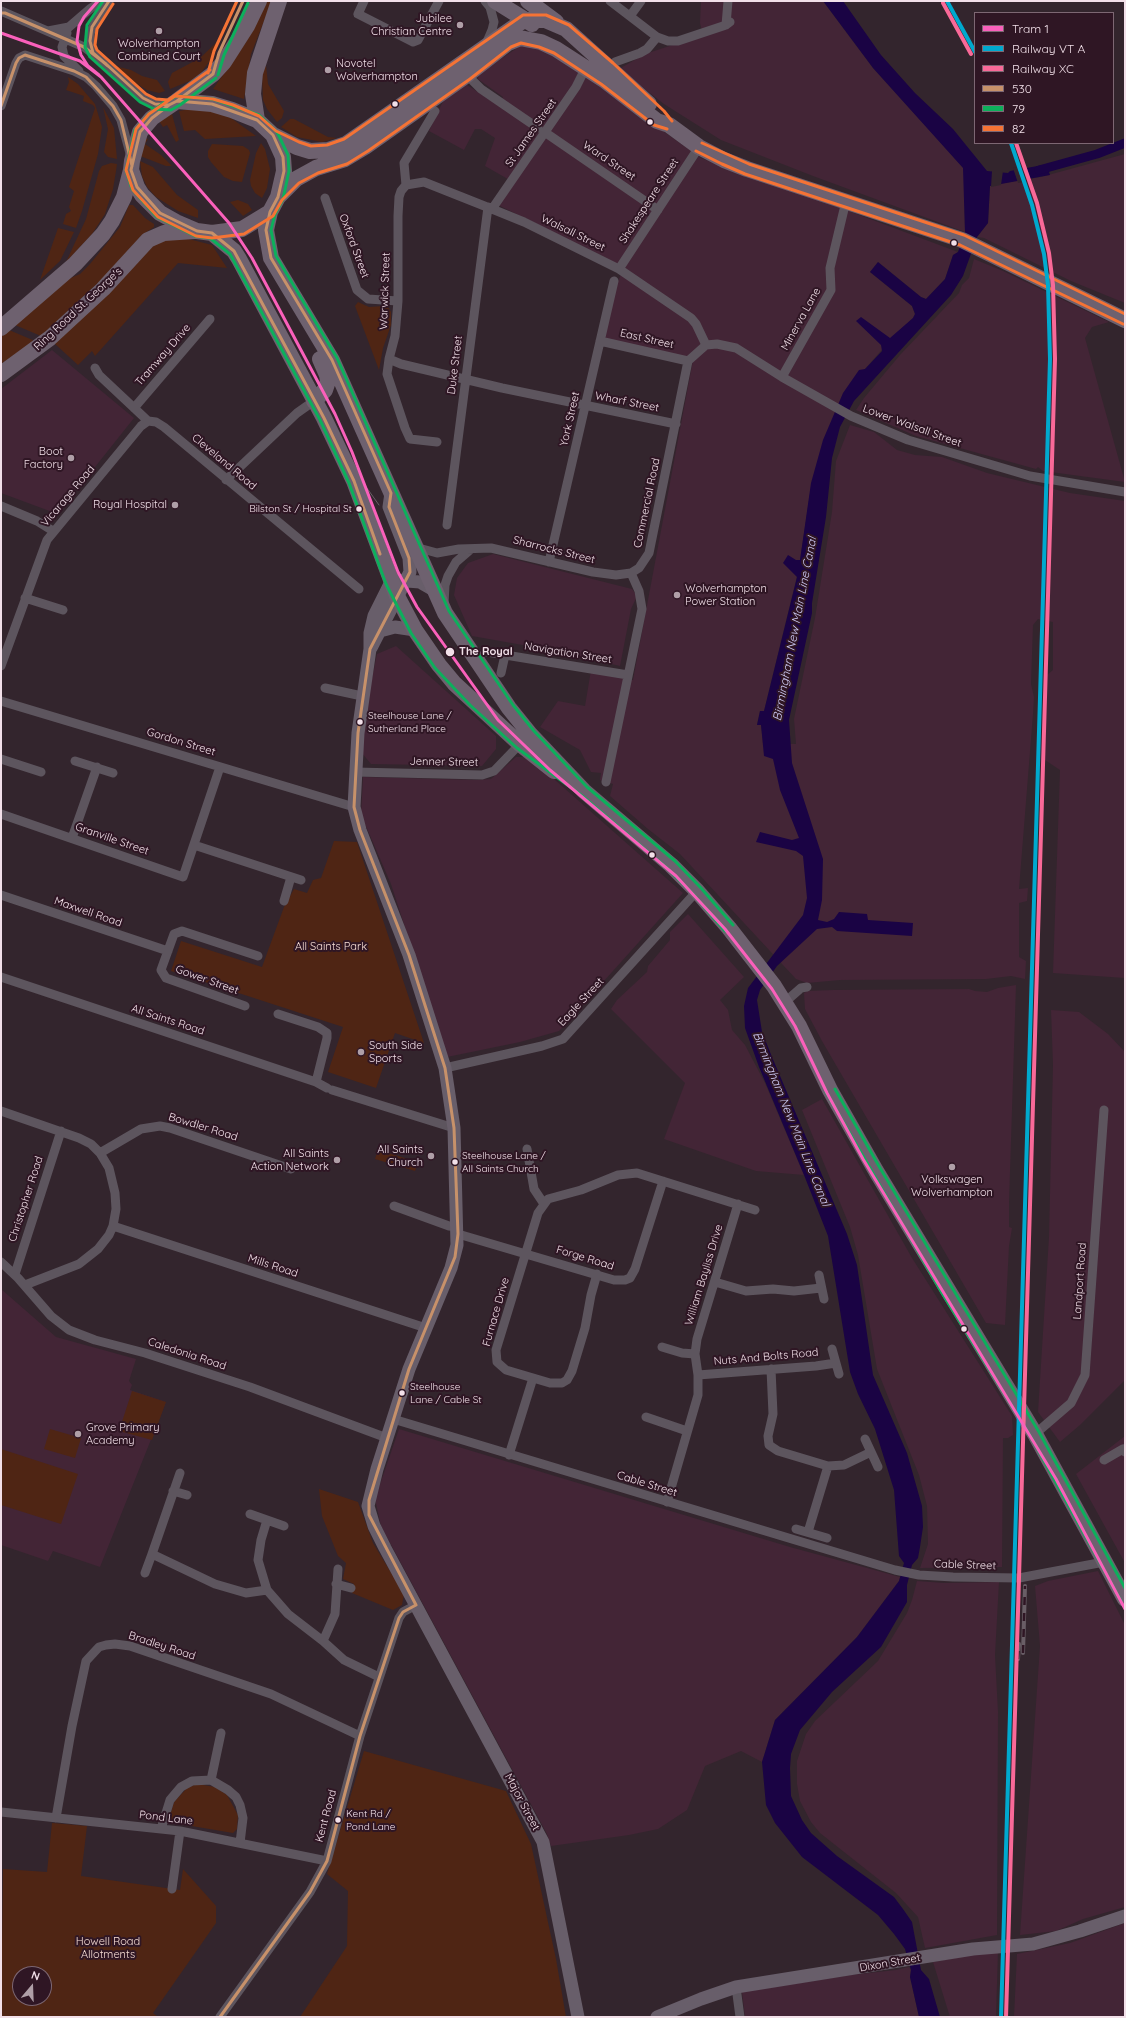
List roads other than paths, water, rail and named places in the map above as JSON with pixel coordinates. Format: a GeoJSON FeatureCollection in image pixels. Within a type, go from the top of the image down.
{"type":"FeatureCollection","features":[{"type":"Feature","properties":{"kind":"highway"},"geometry":{"type":"LineString","coordinates":[[1,328],[75,264],[103,234],[112,221],[124,197],[140,132],[152,118],[213,74],[224,62],[247,26],[259,1]]}},
{"type":"Feature","properties":{"kind":"highway"},"geometry":{"type":"LineString","coordinates":[[257,120],[253,94],[255,73],[279,1]]}},
{"type":"Feature","properties":{"kind":"highway"},"geometry":{"type":"LineString","coordinates":[[495,1],[578,54],[598,72]]}},
{"type":"Feature","properties":{"kind":"highway"},"geometry":{"type":"LineString","coordinates":[[509,1],[515,5],[524,20],[520,38]]}},
{"type":"Feature","properties":{"kind":"highway"},"geometry":{"type":"LineString","coordinates":[[528,1],[566,29],[598,72]]}},
{"type":"Feature","properties":{"kind":"highway"},"geometry":{"type":"LineString","coordinates":[[273,136],[297,147],[310,150],[328,150],[346,144],[524,20],[545,20],[566,29]]}},
{"type":"Feature","properties":{"kind":"highway"},"geometry":{"type":"LineString","coordinates":[[278,197],[296,179],[316,168],[345,158],[365,147],[467,75],[508,43],[520,38],[541,42],[598,72],[661,115],[669,126],[699,147],[748,169],[962,240],[1125,320]]}},
{"type":"Feature","properties":{"kind":"highway"},"geometry":{"type":"LineString","coordinates":[[173,103],[212,104],[257,120],[273,136],[283,157],[284,171],[278,197],[270,212],[266,230],[267,242],[289,303],[328,375],[325,390],[314,401]]}},
{"type":"Feature","properties":{"kind":"highway"},"geometry":{"type":"LineString","coordinates":[[132,165],[137,187],[160,213],[205,232],[234,251],[239,258],[354,481],[415,630],[438,665],[454,683],[520,744],[537,758],[584,791],[671,865],[697,891],[729,928],[774,986],[785,1002],[830,1090],[876,1171],[1035,1434],[1125,1599]]}},
{"type":"Feature","properties":{"kind":"highway"},"geometry":{"type":"LineString","coordinates":[[205,232],[242,229],[270,212]]}},
{"type":"Feature","properties":{"kind":"highway","name":"Ring Road St. George's"},"geometry":{"type":"LineString","coordinates":[[1,374],[46,340],[87,303],[122,269],[148,240],[164,233],[205,232]]}},
{"type":"Feature","properties":{"kind":"highway"},"geometry":{"type":"LineString","coordinates":[[276,270],[311,322],[332,360],[445,613],[509,708],[584,791]]}},
{"type":"Feature","properties":{"kind":"street"},"geometry":{"type":"LineString","coordinates":[[102,1],[91,8],[69,27],[62,48],[64,56],[104,94],[113,106],[121,120],[132,165]]}},
{"type":"Feature","properties":{"kind":"street"},"geometry":{"type":"LineString","coordinates":[[93,53],[90,42],[90,33],[109,1]]}},
{"type":"Feature","properties":{"kind":"street"},"geometry":{"type":"LineString","coordinates":[[364,1],[358,14],[413,42],[418,40],[439,1]]}},
{"type":"Feature","properties":{"kind":"street"},"geometry":{"type":"LineString","coordinates":[[483,48],[492,30],[494,22],[490,7],[484,1]]}},
{"type":"Feature","properties":{"kind":"street"},"geometry":{"type":"LineString","coordinates":[[610,1],[657,37],[668,41],[678,41],[728,24],[728,1]]}},
{"type":"Feature","properties":{"kind":"street"},"geometry":{"type":"LineString","coordinates":[[630,16],[641,1]]}},
{"type":"Feature","properties":{"kind":"street"},"geometry":{"type":"LineString","coordinates":[[1,11],[65,38],[93,53],[143,98],[155,104],[173,103]]}},
{"type":"Feature","properties":{"kind":"street"},"geometry":{"type":"LineString","coordinates":[[48,31],[69,27]]}},
{"type":"Feature","properties":{"kind":"street"},"geometry":{"type":"LineString","coordinates":[[598,72],[620,59],[632,56],[647,49],[657,37]]}},
{"type":"Feature","properties":{"kind":"street"},"geometry":{"type":"LineString","coordinates":[[1,106],[16,63],[19,58],[24,55],[74,71],[86,77]]}},
{"type":"Feature","properties":{"kind":"street","name":"St James Street"},"geometry":{"type":"LineString","coordinates":[[490,208],[542,130],[576,87],[598,72]]}},
{"type":"Feature","properties":{"kind":"street","name":"Ward Street"},"geometry":{"type":"LineString","coordinates":[[467,75],[481,89],[658,210]]}},
{"type":"Feature","properties":{"kind":"street"},"geometry":{"type":"LineString","coordinates":[[406,186],[404,163],[435,112]]}},
{"type":"Feature","properties":{"kind":"street","name":"Shakespeare Street"},"geometry":{"type":"LineString","coordinates":[[619,269],[699,147]]}},
{"type":"Feature","properties":{"kind":"street","name":"Walsall Street"},"geometry":{"type":"LineString","coordinates":[[406,186],[424,182],[524,222],[619,269],[691,318],[700,331],[706,345]]}},
{"type":"Feature","properties":{"kind":"street","name":"Warwick Street"},"geometry":{"type":"LineString","coordinates":[[406,186],[401,190],[398,216],[398,301],[395,336],[387,374],[410,439],[437,442]]}},
{"type":"Feature","properties":{"kind":"street","name":"Oxford Street"},"geometry":{"type":"LineString","coordinates":[[325,198],[325,214],[357,290],[368,299],[398,301]]}},
{"type":"Feature","properties":{"kind":"street","name":"Minerva Lane"},"geometry":{"type":"LineString","coordinates":[[782,377],[831,290],[830,268],[846,201]]}},
{"type":"Feature","properties":{"kind":"street","name":"Duke Street"},"geometry":{"type":"LineString","coordinates":[[447,525],[490,208]]}},
{"type":"Feature","properties":{"kind":"street","name":"York Street"},"geometry":{"type":"LineString","coordinates":[[549,562],[614,281]]}},
{"type":"Feature","properties":{"kind":"street","name":"Tramway Drive"},"geometry":{"type":"LineString","coordinates":[[134,408],[210,319]]}},
{"type":"Feature","properties":{"kind":"street","name":"East Street"},"geometry":{"type":"LineString","coordinates":[[600,341],[688,361]]}},
{"type":"Feature","properties":{"kind":"street","name":"Lower Walsall Street"},"geometry":{"type":"LineString","coordinates":[[706,345],[717,344],[736,348],[782,377],[851,416],[908,440],[1022,474],[1058,482],[1125,492]]}},
{"type":"Feature","properties":{"kind":"street"},"geometry":{"type":"LineString","coordinates":[[688,361],[706,345]]}},
{"type":"Feature","properties":{"kind":"street","name":"Wharf Street"},"geometry":{"type":"LineString","coordinates":[[389,359],[401,364],[502,388],[676,424]]}},
{"type":"Feature","properties":{"kind":"street","name":"Commercial Road"},"geometry":{"type":"LineString","coordinates":[[631,573],[644,563],[649,553],[688,361]]}},
{"type":"Feature","properties":{"kind":"street","name":"Cleveland Road"},"geometry":{"type":"LineString","coordinates":[[95,368],[99,376],[148,421],[156,422],[164,426],[226,480],[359,590]]}},
{"type":"Feature","properties":{"kind":"street"},"geometry":{"type":"LineString","coordinates":[[297,413],[303,403],[306,386]]}},
{"type":"Feature","properties":{"kind":"street"},"geometry":{"type":"LineString","coordinates":[[226,480],[297,413],[314,401]]}},
{"type":"Feature","properties":{"kind":"street","name":"Vicarage Road"},"geometry":{"type":"LineString","coordinates":[[2,662],[43,550],[53,531],[141,426],[148,421]]}},
{"type":"Feature","properties":{"kind":"street"},"geometry":{"type":"LineString","coordinates":[[370,649],[370,633],[374,616],[410,572],[410,566],[389,507],[391,493]]}},
{"type":"Feature","properties":{"kind":"street"},"geometry":{"type":"LineString","coordinates":[[1,506],[37,521],[53,531]]}},
{"type":"Feature","properties":{"kind":"street","name":"Sharrocks Street"},"geometry":{"type":"LineString","coordinates":[[415,547],[437,553],[459,549],[491,548],[549,562],[616,575],[631,573]]}},
{"type":"Feature","properties":{"kind":"street"},"geometry":{"type":"LineString","coordinates":[[445,613],[444,591],[448,576],[456,562],[471,549]]}},
{"type":"Feature","properties":{"kind":"street"},"geometry":{"type":"LineString","coordinates":[[606,782],[642,609],[639,591],[631,573]]}},
{"type":"Feature","properties":{"kind":"street"},"geometry":{"type":"LineString","coordinates":[[398,586],[420,582],[434,590]]}},
{"type":"Feature","properties":{"kind":"street"},"geometry":{"type":"LineString","coordinates":[[370,649],[380,631],[398,586]]}},
{"type":"Feature","properties":{"kind":"street"},"geometry":{"type":"LineString","coordinates":[[25,598],[63,610]]}},
{"type":"Feature","properties":{"kind":"street"},"geometry":{"type":"LineString","coordinates":[[380,631],[396,627],[415,630]]}},
{"type":"Feature","properties":{"kind":"street","name":"Major Street"},"geometry":{"type":"LineString","coordinates":[[370,649],[362,696],[355,772],[354,807],[360,830],[409,955],[445,1068],[454,1128],[458,1230],[454,1257],[393,1419],[371,1488],[368,1506],[370,1515],[416,1604],[543,1842],[578,2017]]}},
{"type":"Feature","properties":{"kind":"street","name":"Navigation Street"},"geometry":{"type":"LineString","coordinates":[[487,652],[628,675]]}},
{"type":"Feature","properties":{"kind":"street"},"geometry":{"type":"LineString","coordinates":[[501,673],[505,655]]}},
{"type":"Feature","properties":{"kind":"street"},"geometry":{"type":"LineString","coordinates":[[325,688],[362,696]]}},
{"type":"Feature","properties":{"kind":"street","name":"Gordon Street"},"geometry":{"type":"LineString","coordinates":[[1,701],[354,807]]}},
{"type":"Feature","properties":{"kind":"street","name":"Jenner Street"},"geometry":{"type":"LineString","coordinates":[[355,772],[482,775],[494,771],[520,744]]}},
{"type":"Feature","properties":{"kind":"street"},"geometry":{"type":"LineString","coordinates":[[1,759],[41,772]]}},
{"type":"Feature","properties":{"kind":"street"},"geometry":{"type":"LineString","coordinates":[[75,760],[113,774]]}},
{"type":"Feature","properties":{"kind":"street"},"geometry":{"type":"LineString","coordinates":[[72,838],[97,767]]}},
{"type":"Feature","properties":{"kind":"street","name":"Granville Street"},"geometry":{"type":"LineString","coordinates":[[1,814],[183,877],[220,767]]}},
{"type":"Feature","properties":{"kind":"street"},"geometry":{"type":"LineString","coordinates":[[194,845],[301,880]]}},
{"type":"Feature","properties":{"kind":"street"},"geometry":{"type":"LineString","coordinates":[[284,901],[291,877]]}},
{"type":"Feature","properties":{"kind":"street","name":"Eagle Street"},"geometry":{"type":"LineString","coordinates":[[445,1068],[542,1046],[563,1039],[697,891]]}},
{"type":"Feature","properties":{"kind":"street","name":"Maxwell Road"},"geometry":{"type":"LineString","coordinates":[[1,895],[168,951]]}},
{"type":"Feature","properties":{"kind":"street"},"geometry":{"type":"LineString","coordinates":[[168,951],[174,934],[182,932],[258,956]]}},
{"type":"Feature","properties":{"kind":"street","name":"Gower Street"},"geometry":{"type":"LineString","coordinates":[[168,951],[161,970],[166,978],[245,1006]]}},
{"type":"Feature","properties":{"kind":"street","name":"All Saints Road"},"geometry":{"type":"LineString","coordinates":[[1,977],[316,1082],[330,1089],[454,1128]]}},
{"type":"Feature","properties":{"kind":"street"},"geometry":{"type":"LineString","coordinates":[[785,1002],[801,988],[807,987]]}},
{"type":"Feature","properties":{"kind":"street"},"geometry":{"type":"LineString","coordinates":[[278,1014],[318,1027],[327,1033],[316,1082]]}},
{"type":"Feature","properties":{"kind":"street","name":"Landport Road"},"geometry":{"type":"LineString","coordinates":[[1035,1434],[1071,1403],[1085,1375],[1104,1110]]}},
{"type":"Feature","properties":{"kind":"street"},"geometry":{"type":"LineString","coordinates":[[1,1111],[61,1131],[91,1144],[100,1153],[109,1168],[115,1193],[116,1209],[113,1226],[109,1235],[98,1249],[85,1260],[25,1285]]}},
{"type":"Feature","properties":{"kind":"street","name":"Bowdler Road"},"geometry":{"type":"LineString","coordinates":[[100,1153],[141,1129],[160,1126],[291,1169]]}},
{"type":"Feature","properties":{"kind":"street","name":"Christopher Road"},"geometry":{"type":"LineString","coordinates":[[15,1274],[61,1131]]}},
{"type":"Feature","properties":{"kind":"street"},"geometry":{"type":"LineString","coordinates":[[527,1149],[534,1189],[544,1204]]}},
{"type":"Feature","properties":{"kind":"street"},"geometry":{"type":"LineString","coordinates":[[526,1253],[538,1213],[544,1204],[555,1196],[581,1190],[629,1173],[637,1173],[755,1210]]}},
{"type":"Feature","properties":{"kind":"street","name":"Forge Road"},"geometry":{"type":"LineString","coordinates":[[394,1206],[526,1253],[620,1281],[630,1278],[632,1275],[663,1181]]}},
{"type":"Feature","properties":{"kind":"street","name":"William Bayliss Drive"},"geometry":{"type":"LineString","coordinates":[[667,1502],[698,1395],[698,1375],[695,1354],[697,1339],[738,1204]]}},
{"type":"Feature","properties":{"kind":"street","name":"Mills Road"},"geometry":{"type":"LineString","coordinates":[[113,1226],[426,1328]]}},
{"type":"Feature","properties":{"kind":"street","name":"Furnace Drive"},"geometry":{"type":"LineString","coordinates":[[526,1253],[496,1350],[496,1357],[497,1362],[506,1370],[533,1378],[556,1384],[562,1383],[570,1376],[585,1328],[591,1295],[597,1274]]}},
{"type":"Feature","properties":{"kind":"street","name":"Caledonia Road"},"geometry":{"type":"LineString","coordinates":[[1,1262],[15,1274],[51,1316],[62,1325],[79,1334],[158,1357],[250,1387],[387,1438]]}},
{"type":"Feature","properties":{"kind":"street"},"geometry":{"type":"LineString","coordinates":[[819,1275],[824,1299]]}},
{"type":"Feature","properties":{"kind":"street"},"geometry":{"type":"LineString","coordinates":[[715,1282],[746,1291],[773,1289],[794,1291],[821,1288]]}},
{"type":"Feature","properties":{"kind":"street"},"geometry":{"type":"LineString","coordinates":[[662,1347],[682,1353],[695,1354]]}},
{"type":"Feature","properties":{"kind":"street","name":"Nuts And Bolts Road"},"geometry":{"type":"LineString","coordinates":[[832,1349],[840,1374]]}},
{"type":"Feature","properties":{"kind":"street","name":"Nuts And Bolts Road"},"geometry":{"type":"LineString","coordinates":[[698,1375],[816,1366],[836,1363]]}},
{"type":"Feature","properties":{"kind":"street"},"geometry":{"type":"LineString","coordinates":[[771,1369],[774,1414],[768,1436],[770,1445],[778,1451],[828,1466],[844,1465],[871,1452]]}},
{"type":"Feature","properties":{"kind":"street"},"geometry":{"type":"LineString","coordinates":[[509,1455],[533,1378]]}},
{"type":"Feature","properties":{"kind":"street"},"geometry":{"type":"LineString","coordinates":[[646,1417],[687,1431]]}},
{"type":"Feature","properties":{"kind":"street","name":"Cable Street"},"geometry":{"type":"LineString","coordinates":[[393,1419],[895,1570],[919,1575],[1019,1578],[1104,1562]]}},
{"type":"Feature","properties":{"kind":"street"},"geometry":{"type":"LineString","coordinates":[[865,1439],[878,1467]]}},
{"type":"Feature","properties":{"kind":"street"},"geometry":{"type":"LineString","coordinates":[[1104,1460],[1123,1449],[1125,1452]]}},
{"type":"Feature","properties":{"kind":"street"},"geometry":{"type":"LineString","coordinates":[[808,1532],[828,1466]]}},
{"type":"Feature","properties":{"kind":"street"},"geometry":{"type":"LineString","coordinates":[[146,1573],[180,1473]]}},
{"type":"Feature","properties":{"kind":"street"},"geometry":{"type":"LineString","coordinates":[[173,1491],[187,1495]]}},
{"type":"Feature","properties":{"kind":"street"},"geometry":{"type":"LineString","coordinates":[[250,1514],[284,1526]]}},
{"type":"Feature","properties":{"kind":"street"},"geometry":{"type":"LineString","coordinates":[[268,1520],[261,1540],[258,1560],[267,1590],[288,1614],[323,1641],[344,1660],[379,1677]]}},
{"type":"Feature","properties":{"kind":"street"},"geometry":{"type":"LineString","coordinates":[[796,1529],[827,1538]]}},
{"type":"Feature","properties":{"kind":"street"},"geometry":{"type":"LineString","coordinates":[[152,1554],[215,1584],[246,1593],[267,1590]]}},
{"type":"Feature","properties":{"kind":"street"},"geometry":{"type":"LineString","coordinates":[[323,1641],[335,1614],[338,1569]]}},
{"type":"Feature","properties":{"kind":"street"},"geometry":{"type":"LineString","coordinates":[[336,1584],[351,1588]]}},
{"type":"Feature","properties":{"kind":"street","name":"Kent Road"},"geometry":{"type":"LineString","coordinates":[[220,2017],[310,1892],[327,1861],[360,1736],[399,1618],[404,1612],[416,1604]]}},
{"type":"Feature","properties":{"kind":"street","name":"Bradley Road"},"geometry":{"type":"LineString","coordinates":[[56,1818],[72,1726],[86,1661],[99,1647],[106,1645],[130,1646],[271,1694],[360,1736]]}},
{"type":"Feature","properties":{"kind":"street"},"geometry":{"type":"LineString","coordinates":[[211,1780],[221,1733]]}},
{"type":"Feature","properties":{"kind":"street"},"geometry":{"type":"LineString","coordinates":[[161,1829],[170,1800],[181,1787],[192,1782],[211,1780],[228,1790],[236,1797],[240,1805],[243,1818],[240,1843]]}},
{"type":"Feature","properties":{"kind":"street","name":"Pond Lane"},"geometry":{"type":"LineString","coordinates":[[1,1812],[180,1831],[327,1861]]}},
{"type":"Feature","properties":{"kind":"street"},"geometry":{"type":"LineString","coordinates":[[172,1889],[180,1831]]}},
{"type":"Feature","properties":{"kind":"street","name":"Dixon Street"},"geometry":{"type":"LineString","coordinates":[[657,2017],[701,1999],[736,1988],[990,1946],[1033,1944],[1080,1931],[1125,1916]]}},
{"type":"Feature","properties":{"kind":"street"},"geometry":{"type":"LineString","coordinates":[[736,1988],[740,2017]]}},
{"type":"Feature","properties":{"kind":"water","name":"Birmingham New Main Line Canal"},"geometry":{"type":"Polygon","coordinates":[[[823,1],[843,1],[881,55],[915,93],[953,129],[987,171],[1008,173],[1010,171],[1043,165],[1051,167],[1049,172],[1050,175],[990,186],[988,223],[977,237],[963,276],[951,295],[854,401],[840,427],[832,458],[826,517],[812,603],[812,613],[789,720],[792,763],[823,859],[822,900],[818,920],[827,922],[834,919],[839,912],[867,914],[868,920],[913,923],[912,936],[837,931],[832,927],[817,929],[777,966],[760,990],[757,1000],[762,1032],[847,1234],[857,1265],[873,1375],[907,1453],[922,1506],[923,1527],[918,1558],[912,1565],[907,1585],[907,1602],[881,1647],[832,1692],[800,1730],[791,1754],[791,1796],[802,1820],[811,1833],[837,1856],[894,1897],[912,1922],[921,1970],[929,1979],[940,2017],[919,2017],[910,1977],[911,1970],[905,1949],[878,1915],[802,1857],[775,1823],[766,1805],[762,1762],[775,1720],[857,1637],[899,1581],[904,1563],[899,1556],[894,1490],[875,1429],[858,1394],[850,1372],[828,1236],[759,1067],[745,1028],[744,1006],[748,988],[803,915],[807,898],[803,856],[796,851],[756,842],[760,832],[792,840],[799,838],[780,790],[773,759],[764,756],[761,725],[757,725],[760,711],[764,711],[797,577],[783,563],[788,555],[796,560],[800,560],[811,483],[823,440],[843,393],[859,370],[865,369],[882,351],[881,345],[856,321],[861,317],[890,338],[913,318],[915,314],[912,306],[870,272],[878,262],[921,297],[926,299],[945,279],[953,255],[958,252],[965,232],[963,168],[873,68],[823,1]]]}},
{"type":"Feature","properties":{"kind":"waterway"},"geometry":{"type":"LineString","coordinates":[[1039,170],[1097,154],[1125,143]]}},
{"type":"Feature","properties":{"kind":"tram line","name":"1"},"geometry":{"type":"LineString","coordinates":[[98,1],[84,17],[79,26],[77,41],[81,55],[88,66],[99,75]]}},
{"type":"Feature","properties":{"kind":"tram line","name":"1"},"geometry":{"type":"LineString","coordinates":[[1,33],[80,61],[101,77],[229,223],[252,258],[335,414],[352,452],[398,572],[417,607],[498,720],[550,770],[676,876],[725,929],[772,989],[795,1026],[827,1093],[863,1159],[1056,1479],[1125,1609]]}},
{"type":"Feature","properties":{"kind":"tram line"},"geometry":{"type":"LineString","coordinates":[[364,484],[379,505]]}},
{"type":"Feature","properties":{"kind":"railway"},"geometry":{"type":"LineString","coordinates":[[1023,1653],[1025,1586]]}},
{"type":"Feature","properties":{"kind":"railway"},"geometry":{"type":"LineString","coordinates":[[1018,1659],[1019,1644]]}},
{"type":"Feature","properties":{"kind":"rail line","name":"XC"},"geometry":{"type":"LineString","coordinates":[[943,3],[971,54]]}},
{"type":"Feature","properties":{"kind":"rail line","name":"XC"},"geometry":{"type":"LineString","coordinates":[[1006,2017],[1055,359],[1053,285],[1049,253],[1037,203],[1016,144]]}},
{"type":"Feature","properties":{"kind":"place","name":"Jubilee Christian Centre"},"geometry":{"type":"Point","coordinates":[460,25]}},
{"type":"Feature","properties":{"kind":"place","name":"Wolverhampton Combined Court"},"geometry":{"type":"Point","coordinates":[159,31]}},
{"type":"Feature","properties":{"kind":"place","name":"Novotel Wolverhampton"},"geometry":{"type":"Point","coordinates":[328,70]}},
{"type":"Feature","properties":{"kind":"place","name":"Boot Factory"},"geometry":{"type":"Point","coordinates":[71,458]}},
{"type":"Feature","properties":{"kind":"place","name":"Royal Hospital"},"geometry":{"type":"Point","coordinates":[175,505]}},
{"type":"Feature","properties":{"kind":"place","name":"Bilston St / Hospital St"},"geometry":{"type":"Point","coordinates":[359,509]}},
{"type":"Feature","properties":{"kind":"place","name":"Wolverhampton Power Station"},"geometry":{"type":"Point","coordinates":[677,595]}},
{"type":"Feature","properties":{"kind":"place","name":"The Royal"},"geometry":{"type":"Point","coordinates":[450,652]}},
{"type":"Feature","properties":{"kind":"place","name":"Steelhouse Lane / Sutherland Place"},"geometry":{"type":"Point","coordinates":[360,722]}},
{"type":"Feature","properties":{"kind":"place","name":"South Side Sports"},"geometry":{"type":"Point","coordinates":[361,1052]}},
{"type":"Feature","properties":{"kind":"place","name":"All Saints Church"},"geometry":{"type":"Point","coordinates":[431,1156]}},
{"type":"Feature","properties":{"kind":"place","name":"All Saints Action Network"},"geometry":{"type":"Point","coordinates":[337,1160]}},
{"type":"Feature","properties":{"kind":"place","name":"Steelhouse Lane / All Saints Church"},"geometry":{"type":"Point","coordinates":[455,1162]}},
{"type":"Feature","properties":{"kind":"place","name":"Volkswagen Wolverhampton"},"geometry":{"type":"Point","coordinates":[952,1167]}},
{"type":"Feature","properties":{"kind":"place","name":"Steelhouse Lane / Cable St"},"geometry":{"type":"Point","coordinates":[402,1393]}},
{"type":"Feature","properties":{"kind":"place","name":"Grove Primary Academy"},"geometry":{"type":"Point","coordinates":[78,1434]}},
{"type":"Feature","properties":{"kind":"place","name":"Kent Rd / Pond Lane"},"geometry":{"type":"Point","coordinates":[338,1820]}},
{"type":"Feature","properties":{"kind":"park label","name":"All Saints Park"},"geometry":{"type":"Point","coordinates":[331,947]}},
{"type":"Feature","properties":{"kind":"park label","name":"Howell Road Allotments"},"geometry":{"type":"Point","coordinates":[108,1948]}}]}
